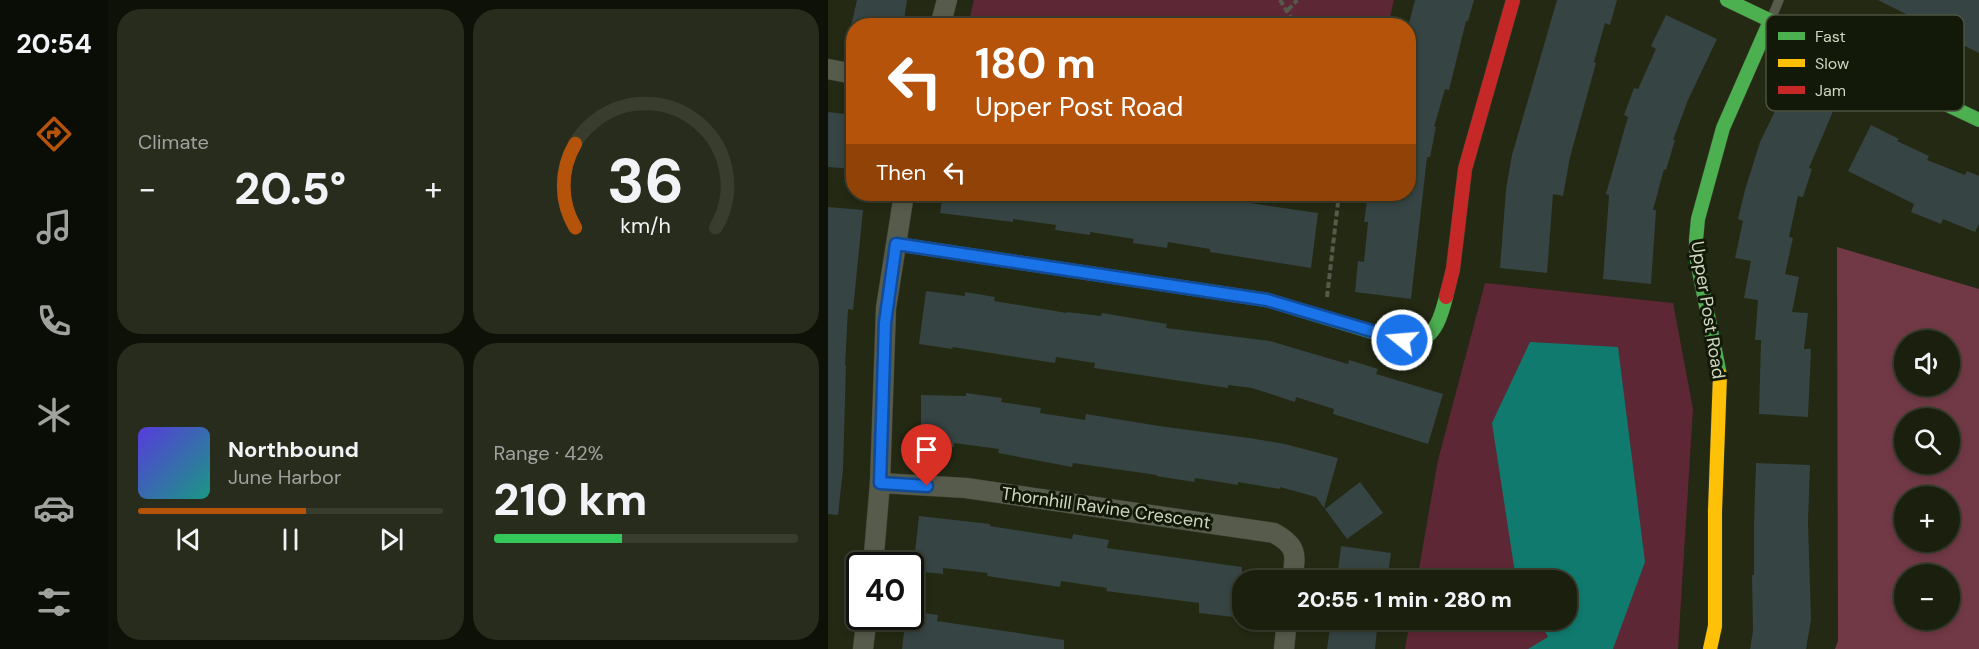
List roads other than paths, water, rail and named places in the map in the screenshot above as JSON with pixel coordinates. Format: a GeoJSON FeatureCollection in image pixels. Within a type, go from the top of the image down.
{"type":"FeatureCollection","features":[{"type":"Feature","properties":{"kind":"street"},"geometry":{"type":"LineString","coordinates":[[942,18],[947,0]]}},
{"type":"Feature","properties":{"kind":"street"},"geometry":{"type":"LineString","coordinates":[[896,244],[1267,300],[1402,340],[1417,341],[1426,337],[1435,327],[1449,288],[1465,169],[1513,0]]}},
{"type":"Feature","properties":{"kind":"street"},"geometry":{"type":"LineString","coordinates":[[1727,0],[1766,19]]}},
{"type":"Feature","properties":{"kind":"street","name":"Upper Post Road"},"geometry":{"type":"LineString","coordinates":[[1710,649],[1715,626],[1715,511],[1720,374],[1697,261],[1696,240],[1698,219],[1723,128],[1766,30]]}},
{"type":"Feature","properties":{"kind":"street"},"geometry":{"type":"LineString","coordinates":[[828,69],[846,72]]}},
{"type":"Feature","properties":{"kind":"street"},"geometry":{"type":"LineString","coordinates":[[1960,111],[1979,120]]}},
{"type":"Feature","properties":{"kind":"street"},"geometry":{"type":"LineString","coordinates":[[874,552],[880,483],[885,318],[903,201]]}},
{"type":"Feature","properties":{"kind":"street","name":"Thornhill Ravine Crescent"},"geometry":{"type":"LineString","coordinates":[[880,483],[966,488],[1274,533],[1287,540],[1294,552],[1293,570]]}},
{"type":"Feature","properties":{"kind":"street"},"geometry":{"type":"LineString","coordinates":[[863,649],[865,630]]}},
{"type":"Feature","properties":{"kind":"street"},"geometry":{"type":"LineString","coordinates":[[1284,649],[1286,630]]}},
{"type":"Feature","properties":{"kind":"lane"},"geometry":{"type":"LineString","coordinates":[[1773,15],[1779,0]]}},
{"type":"Feature","properties":{"kind":"water"},"geometry":{"type":"Polygon","coordinates":[[[1530,342],[1618,347],[1645,562],[1613,649],[1528,649],[1548,637],[1544,630],[1577,630],[1577,570],[1515,570],[1492,423],[1530,342]]]}}]}
